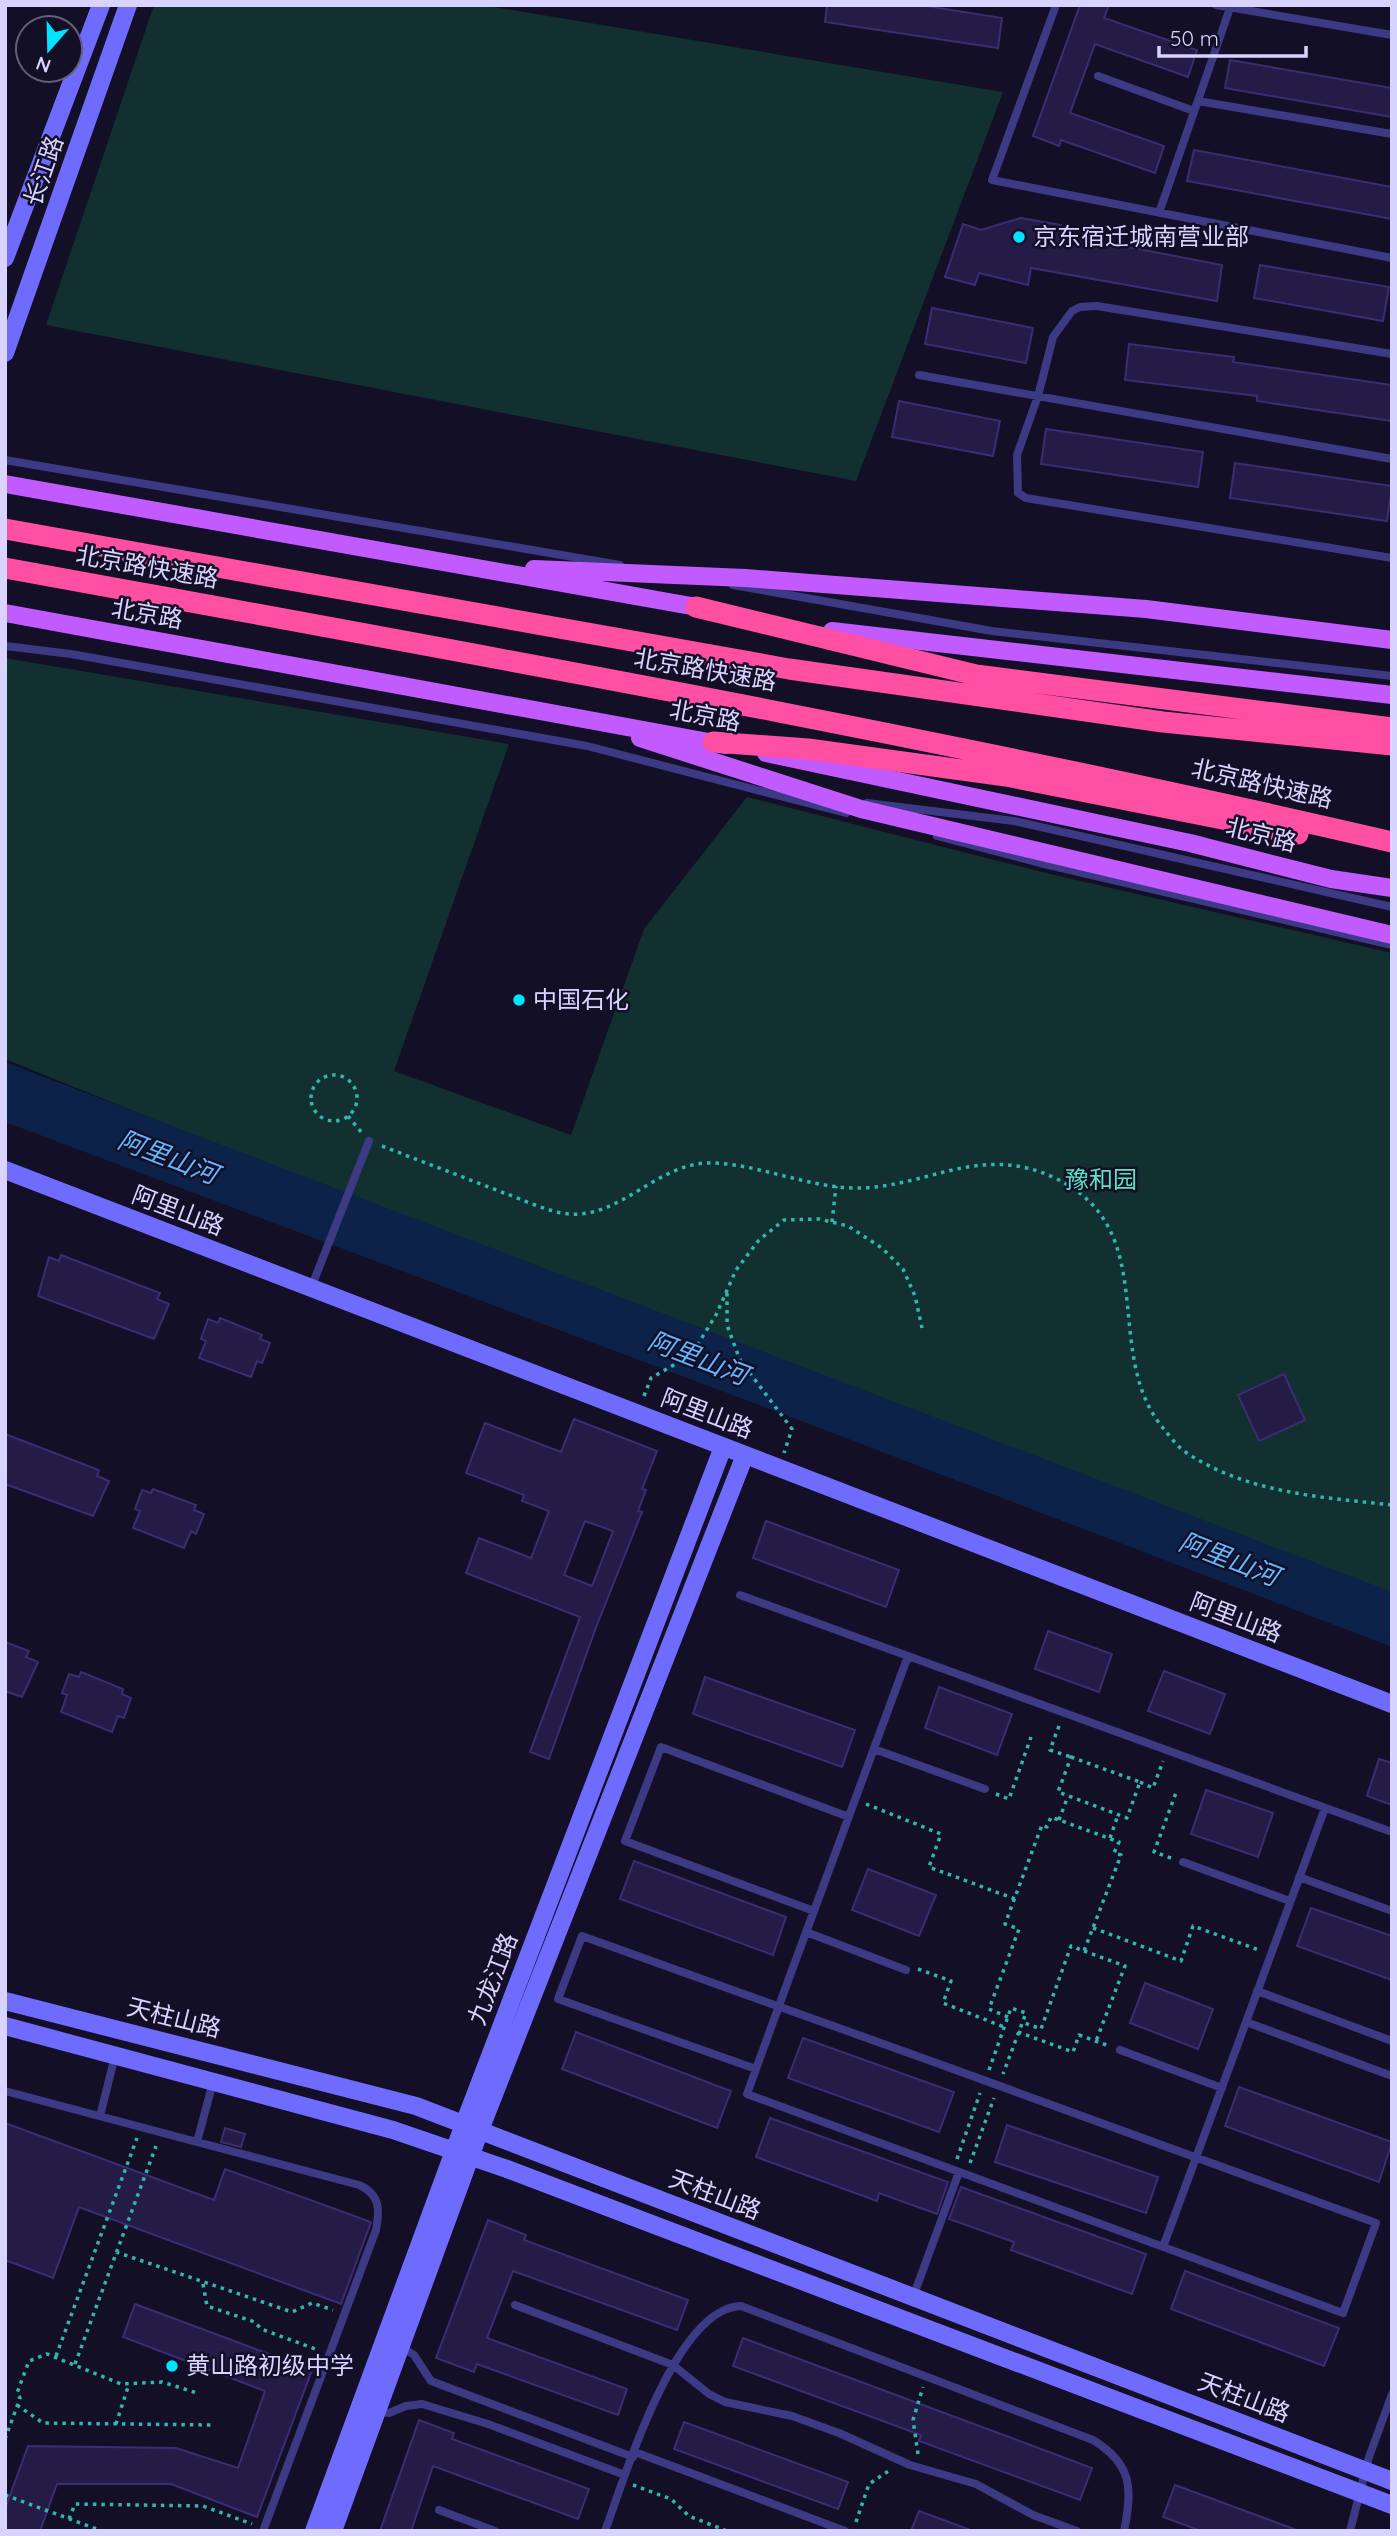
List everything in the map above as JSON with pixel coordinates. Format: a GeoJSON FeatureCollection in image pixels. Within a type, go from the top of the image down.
{"type":"FeatureCollection","features":[{"type":"Feature","properties":{"kind":"highway","name":"北京路快速路"},"geometry":{"type":"LineString","coordinates":[[5,529],[777,667],[1163,722],[1392,745]]}},
{"type":"Feature","properties":{"kind":"highway","name":"北京路快速路"},"geometry":{"type":"LineString","coordinates":[[5,568],[772,709],[1138,782],[1392,842]]}},
{"type":"Feature","properties":{"kind":"highway"},"geometry":{"type":"LineString","coordinates":[[695,607],[976,675],[1392,728]]}},
{"type":"Feature","properties":{"kind":"highway"},"geometry":{"type":"LineString","coordinates":[[713,742],[808,750],[1006,776],[1392,850]]}},
{"type":"Feature","properties":{"kind":"main road"},"geometry":{"type":"LineString","coordinates":[[5,484],[841,633],[1392,695]]}},
{"type":"Feature","properties":{"kind":"main road"},"geometry":{"type":"LineString","coordinates":[[460,565],[745,578],[1146,609],[1392,640]]}},
{"type":"Feature","properties":{"kind":"main road","name":"北京路"},"geometry":{"type":"LineString","coordinates":[[5,613],[713,742],[1190,843],[1331,878],[1392,888]]}},
{"type":"Feature","properties":{"kind":"main road"},"geometry":{"type":"LineString","coordinates":[[566,714],[861,809],[1392,935]]}},
{"type":"Feature","properties":{"kind":"street","name":"长江路"},"geometry":{"type":"LineString","coordinates":[[5,258],[102,5]]}},
{"type":"Feature","properties":{"kind":"street","name":"长江路"},"geometry":{"type":"LineString","coordinates":[[5,353],[128,5]]}},
{"type":"Feature","properties":{"kind":"street","name":"阿里山路"},"geometry":{"type":"LineString","coordinates":[[5,1170],[1392,1704]]}},
{"type":"Feature","properties":{"kind":"street","name":"九龙江路"},"geometry":{"type":"LineString","coordinates":[[314,2531],[393,2343],[723,1447]]}},
{"type":"Feature","properties":{"kind":"street","name":"九龙江路"},"geometry":{"type":"LineString","coordinates":[[472,2127],[745,1455]]}},
{"type":"Feature","properties":{"kind":"street","name":"天柱山路"},"geometry":{"type":"LineString","coordinates":[[5,2001],[416,2106],[1392,2481]]}},
{"type":"Feature","properties":{"kind":"street","name":"天柱山路"},"geometry":{"type":"LineString","coordinates":[[5,2026],[393,2130],[1392,2505]]}},
{"type":"Feature","properties":{"kind":"street","name":"九龙江路"},"geometry":{"type":"LineString","coordinates":[[333,2531],[377,2412],[393,2343]]}},
{"type":"Feature","properties":{"kind":"lane"},"geometry":{"type":"LineString","coordinates":[[1056,5],[992,180],[1392,258]]}},
{"type":"Feature","properties":{"kind":"lane"},"geometry":{"type":"LineString","coordinates":[[1216,5],[1392,35]]}},
{"type":"Feature","properties":{"kind":"lane"},"geometry":{"type":"LineString","coordinates":[[1159,213],[1230,7]]}},
{"type":"Feature","properties":{"kind":"lane"},"geometry":{"type":"LineString","coordinates":[[1098,76],[1194,111]]}},
{"type":"Feature","properties":{"kind":"lane"},"geometry":{"type":"LineString","coordinates":[[1198,101],[1392,134]]}},
{"type":"Feature","properties":{"kind":"lane"},"geometry":{"type":"LineString","coordinates":[[1392,354],[1097,306],[1080,307],[1065,319],[1053,338],[1038,396],[1017,455],[1018,494],[1026,498],[1392,558]]}},
{"type":"Feature","properties":{"kind":"lane"},"geometry":{"type":"LineString","coordinates":[[919,375],[1392,459]]}},
{"type":"Feature","properties":{"kind":"lane"},"geometry":{"type":"LineString","coordinates":[[5,460],[992,631],[1392,676]]}},
{"type":"Feature","properties":{"kind":"lane"},"geometry":{"type":"LineString","coordinates":[[5,646],[71,654],[587,746],[1040,863],[1392,945]]}},
{"type":"Feature","properties":{"kind":"lane"},"geometry":{"type":"LineString","coordinates":[[828,798],[1014,821],[1392,907]]}},
{"type":"Feature","properties":{"kind":"lane"},"geometry":{"type":"LineString","coordinates":[[311,1288],[369,1141]]}},
{"type":"Feature","properties":{"kind":"lane"},"geometry":{"type":"LineString","coordinates":[[740,1595],[1392,1832]]}},
{"type":"Feature","properties":{"kind":"lane"},"geometry":{"type":"LineString","coordinates":[[756,2069],[558,1999],[582,1936],[779,2007],[1197,2156],[1376,2223],[1343,2313],[747,2094],[779,2007],[806,1932],[849,1817],[873,1749],[908,1656]]}},
{"type":"Feature","properties":{"kind":"lane"},"geometry":{"type":"LineString","coordinates":[[814,1911],[625,1840],[660,1747],[849,1817]]}},
{"type":"Feature","properties":{"kind":"lane"},"geometry":{"type":"LineString","coordinates":[[873,1749],[985,1789]]}},
{"type":"Feature","properties":{"kind":"lane"},"geometry":{"type":"LineString","coordinates":[[1163,2247],[1325,1808]]}},
{"type":"Feature","properties":{"kind":"lane"},"geometry":{"type":"LineString","coordinates":[[1183,1862],[1290,1901]]}},
{"type":"Feature","properties":{"kind":"lane"},"geometry":{"type":"LineString","coordinates":[[1299,1877],[1392,1911]]}},
{"type":"Feature","properties":{"kind":"lane"},"geometry":{"type":"LineString","coordinates":[[806,1932],[906,1970]]}},
{"type":"Feature","properties":{"kind":"lane"},"geometry":{"type":"LineString","coordinates":[[1257,1992],[1392,2041]]}},
{"type":"Feature","properties":{"kind":"lane"},"geometry":{"type":"LineString","coordinates":[[1246,2022],[1392,2076]]}},
{"type":"Feature","properties":{"kind":"lane"},"geometry":{"type":"LineString","coordinates":[[1120,2050],[1222,2088]]}},
{"type":"Feature","properties":{"kind":"lane"},"geometry":{"type":"LineString","coordinates":[[100,2116],[115,2056]]}},
{"type":"Feature","properties":{"kind":"lane"},"geometry":{"type":"LineString","coordinates":[[197,2142],[214,2082]]}},
{"type":"Feature","properties":{"kind":"lane"},"geometry":{"type":"LineString","coordinates":[[5,2091],[359,2185],[373,2193],[379,2207],[376,2230],[264,2530]]}},
{"type":"Feature","properties":{"kind":"lane"},"geometry":{"type":"LineString","coordinates":[[912,2297],[959,2172]]}},
{"type":"Feature","properties":{"kind":"lane"},"geometry":{"type":"LineString","coordinates":[[515,2305],[673,2365],[709,2394],[725,2403],[792,2416],[839,2433],[911,2465],[976,2484],[1032,2515],[1077,2531]]}},
{"type":"Feature","properties":{"kind":"lane"},"geometry":{"type":"LineString","coordinates":[[605,2531],[624,2478],[673,2365],[713,2316],[726,2306],[741,2306],[1093,2440],[1118,2458],[1125,2471],[1128,2482],[1124,2531]]}},
{"type":"Feature","properties":{"kind":"lane"},"geometry":{"type":"LineString","coordinates":[[393,2343],[414,2355],[430,2381],[845,2531]]}},
{"type":"Feature","properties":{"kind":"lane"},"geometry":{"type":"LineString","coordinates":[[1350,2531],[1366,2471],[1392,2394]]}},
{"type":"Feature","properties":{"kind":"lane"},"geometry":{"type":"LineString","coordinates":[[377,2412],[389,2413],[406,2406],[422,2404],[488,2424],[624,2478]]}},
{"type":"Feature","properties":{"kind":"lane"},"geometry":{"type":"LineString","coordinates":[[439,2510],[495,2531]]}},
{"type":"Feature","properties":{"kind":"path"},"geometry":{"type":"LineString","coordinates":[[333,1075],[352,1083],[357,1098],[348,1116],[331,1120],[317,1113],[311,1096],[319,1081],[333,1075]]}},
{"type":"Feature","properties":{"kind":"path"},"geometry":{"type":"LineString","coordinates":[[348,1116],[369,1141],[569,1214],[602,1210],[677,1170],[707,1163],[742,1168],[803,1183],[856,1188],[970,1165],[1019,1166],[1055,1178],[1085,1197],[1107,1228],[1123,1258],[1136,1375],[1142,1398],[1181,1449],[1224,1473],[1279,1490],[1392,1505]]}},
{"type":"Feature","properties":{"kind":"path"},"geometry":{"type":"LineString","coordinates":[[831,1222],[836,1186]]}},
{"type":"Feature","properties":{"kind":"path"},"geometry":{"type":"LineString","coordinates":[[651,1378],[679,1362],[698,1343],[716,1315],[736,1270],[759,1240],[784,1220],[819,1219],[848,1226],[882,1248],[903,1269],[915,1296],[922,1328]]}},
{"type":"Feature","properties":{"kind":"path"},"geometry":{"type":"LineString","coordinates":[[727,1291],[727,1325],[740,1360],[792,1429]]}},
{"type":"Feature","properties":{"kind":"path"},"geometry":{"type":"LineString","coordinates":[[1064,1713],[1051,1749],[1153,1788],[1167,1751]]}},
{"type":"Feature","properties":{"kind":"path"},"geometry":{"type":"LineString","coordinates":[[985,1789],[1009,1799],[1031,1737]]}},
{"type":"Feature","properties":{"kind":"path"},"geometry":{"type":"LineString","coordinates":[[1071,1757],[1058,1792],[1118,1815],[1127,1818],[1140,1782]]}},
{"type":"Feature","properties":{"kind":"path"},"geometry":{"type":"LineString","coordinates":[[1177,1790],[1154,1852],[1183,1862]]}},
{"type":"Feature","properties":{"kind":"path"},"geometry":{"type":"LineString","coordinates":[[1059,1820],[1068,1796]]}},
{"type":"Feature","properties":{"kind":"path"},"geometry":{"type":"LineString","coordinates":[[855,1800],[941,1833],[929,1867],[1015,1899]]}},
{"type":"Feature","properties":{"kind":"path"},"geometry":{"type":"LineString","coordinates":[[1110,1838],[1118,1815]]}},
{"type":"Feature","properties":{"kind":"path"},"geometry":{"type":"LineString","coordinates":[[1008,2017],[989,2009],[1019,1929],[1005,1924],[1042,1825],[1048,1827],[1051,1817],[1119,1842],[1114,1853],[1121,1855],[1084,1951]]}},
{"type":"Feature","properties":{"kind":"path"},"geometry":{"type":"LineString","coordinates":[[1093,1928],[1181,1961],[1193,1926],[1270,1955]]}},
{"type":"Feature","properties":{"kind":"path"},"geometry":{"type":"LineString","coordinates":[[1022,2022],[1041,2029],[1071,1946],[1125,1966],[1096,2041]]}},
{"type":"Feature","properties":{"kind":"path"},"geometry":{"type":"LineString","coordinates":[[906,1970],[913,1967],[951,1981],[943,2003],[1004,2027]]}},
{"type":"Feature","properties":{"kind":"path"},"geometry":{"type":"LineString","coordinates":[[1012,2008],[1026,2013],[999,2085],[959,2172],[985,2080],[1008,2017],[1012,2008]]}},
{"type":"Feature","properties":{"kind":"path"},"geometry":{"type":"LineString","coordinates":[[1018,2032],[1073,2052],[1079,2035],[1120,2050]]}},
{"type":"Feature","properties":{"kind":"path"},"geometry":{"type":"LineString","coordinates":[[56,2356],[141,2127]]}},
{"type":"Feature","properties":{"kind":"path"},"geometry":{"type":"LineString","coordinates":[[75,2364],[160,2133]]}},
{"type":"Feature","properties":{"kind":"path"},"geometry":{"type":"LineString","coordinates":[[116,2252],[228,2292],[241,2292],[292,2312],[312,2303],[345,2314]]}},
{"type":"Feature","properties":{"kind":"path"},"geometry":{"type":"LineString","coordinates":[[203,2283],[207,2306],[255,2322],[261,2329],[330,2354]]}},
{"type":"Feature","properties":{"kind":"path"},"geometry":{"type":"LineString","coordinates":[[5,2439],[20,2398],[16,2393],[29,2361],[47,2354],[121,2384],[162,2382],[197,2393]]}},
{"type":"Feature","properties":{"kind":"path"},"geometry":{"type":"LineString","coordinates":[[116,2424],[130,2384]]}},
{"type":"Feature","properties":{"kind":"path"},"geometry":{"type":"LineString","coordinates":[[18,2406],[43,2423],[212,2425]]}},
{"type":"Feature","properties":{"kind":"path"},"geometry":{"type":"LineString","coordinates":[[624,2478],[671,2499],[689,2516],[727,2531]]}},
{"type":"Feature","properties":{"kind":"path"},"geometry":{"type":"LineString","coordinates":[[5,2495],[102,2531]]}},
{"type":"Feature","properties":{"kind":"path"},"geometry":{"type":"LineString","coordinates":[[69,2519],[75,2504],[202,2506],[264,2530]]}},
{"type":"Feature","properties":{"kind":"green space"},"geometry":{"type":"Polygon","coordinates":[[[154,5],[482,5],[1003,92],[856,481],[46,325],[154,5]]]}},
{"type":"Feature","properties":{"kind":"green space","name":"豫和园"},"geometry":{"type":"Polygon","coordinates":[[[5,658],[509,744],[394,1071],[571,1135],[644,929],[747,797],[1046,873],[1392,953],[1392,1596],[289,1174],[5,1059],[5,658]]]}},
{"type":"Feature","properties":{"kind":"water","name":"阿里山河"},"geometry":{"type":"Polygon","coordinates":[[[5,1062],[1392,1592],[1392,1647],[754,1403],[5,1122],[5,1062]]]}},
{"type":"Feature","properties":{"kind":"building"},"geometry":{"type":"Polygon","coordinates":[[[827,5],[920,5],[1002,18],[998,48],[825,22],[827,5]]]}},
{"type":"Feature","properties":{"kind":"building"},"geometry":{"type":"Polygon","coordinates":[[[1080,5],[1109,5],[1104,18],[1197,50],[1188,77],[1095,44],[1070,113],[1164,146],[1155,173],[1061,140],[1059,146],[1033,136],[1080,5]]]}},
{"type":"Feature","properties":{"kind":"building"},"geometry":{"type":"Polygon","coordinates":[[[1230,60],[1392,88],[1392,117],[1225,88],[1230,60]]]}},
{"type":"Feature","properties":{"kind":"building"},"geometry":{"type":"Polygon","coordinates":[[[1194,150],[1392,187],[1392,219],[1187,181],[1194,150]]]}},
{"type":"Feature","properties":{"kind":"building"},"geometry":{"type":"Polygon","coordinates":[[[1021,218],[1061,225],[1060,234],[1222,265],[1217,301],[1031,268],[1028,285],[979,273],[975,285],[945,277],[963,224],[981,230],[1021,218]]]}},
{"type":"Feature","properties":{"kind":"building"},"geometry":{"type":"Polygon","coordinates":[[[1260,265],[1389,287],[1383,321],[1254,298],[1260,265]]]}},
{"type":"Feature","properties":{"kind":"building"},"geometry":{"type":"Polygon","coordinates":[[[932,308],[1033,328],[1026,363],[925,344],[932,308]]]}},
{"type":"Feature","properties":{"kind":"building"},"geometry":{"type":"Polygon","coordinates":[[[1129,344],[1234,357],[1233,362],[1392,385],[1392,421],[1257,401],[1257,396],[1125,380],[1129,344]]]}},
{"type":"Feature","properties":{"kind":"building"},"geometry":{"type":"Polygon","coordinates":[[[899,401],[1000,421],[993,456],[892,437],[899,401]]]}},
{"type":"Feature","properties":{"kind":"building"},"geometry":{"type":"Polygon","coordinates":[[[1046,429],[1203,452],[1198,487],[1041,464],[1046,429]]]}},
{"type":"Feature","properties":{"kind":"building"},"geometry":{"type":"Polygon","coordinates":[[[1235,463],[1392,486],[1387,521],[1230,498],[1235,463]]]}},
{"type":"Feature","properties":{"kind":"building"},"geometry":{"type":"Polygon","coordinates":[[[61,1255],[160,1293],[157,1299],[169,1304],[154,1339],[38,1296],[49,1257],[59,1261],[61,1255]]]}},
{"type":"Feature","properties":{"kind":"building"},"geometry":{"type":"Polygon","coordinates":[[[220,1318],[262,1335],[260,1339],[270,1343],[262,1363],[257,1361],[251,1377],[199,1358],[206,1341],[201,1339],[208,1319],[218,1323],[220,1318]]]}},
{"type":"Feature","properties":{"kind":"building"},"geometry":{"type":"Polygon","coordinates":[[[1284,1374],[1305,1420],[1259,1441],[1238,1395],[1284,1374]]]}},
{"type":"Feature","properties":{"kind":"building"},"geometry":{"type":"Polygon","coordinates":[[[574,1419],[657,1451],[642,1489],[646,1490],[638,1511],[642,1512],[595,1630],[549,1759],[530,1752],[580,1617],[466,1573],[479,1538],[531,1558],[549,1511],[522,1501],[524,1495],[466,1473],[485,1423],[561,1452],[574,1419]],[[585,1521],[564,1575],[592,1586],[613,1531],[585,1521]]]}},
{"type":"Feature","properties":{"kind":"building"},"geometry":{"type":"Polygon","coordinates":[[[5,1434],[99,1470],[97,1476],[109,1481],[93,1516],[5,1484],[5,1434]]]}},
{"type":"Feature","properties":{"kind":"building"},"geometry":{"type":"Polygon","coordinates":[[[153,1489],[196,1505],[194,1510],[204,1514],[196,1534],[191,1531],[184,1548],[133,1528],[140,1511],[135,1509],[142,1490],[151,1493],[153,1489]]]}},
{"type":"Feature","properties":{"kind":"building"},"geometry":{"type":"Polygon","coordinates":[[[766,1521],[899,1570],[886,1607],[753,1558],[766,1521]]]}},
{"type":"Feature","properties":{"kind":"building"},"geometry":{"type":"Polygon","coordinates":[[[1048,1631],[1112,1654],[1099,1692],[1035,1669],[1048,1631]]]}},
{"type":"Feature","properties":{"kind":"building"},"geometry":{"type":"Polygon","coordinates":[[[5,1642],[29,1651],[26,1657],[38,1662],[22,1697],[5,1691],[5,1642]]]}},
{"type":"Feature","properties":{"kind":"building"},"geometry":{"type":"Polygon","coordinates":[[[1164,1671],[1225,1694],[1210,1734],[1148,1711],[1164,1671]]]}},
{"type":"Feature","properties":{"kind":"building"},"geometry":{"type":"Polygon","coordinates":[[[81,1672],[123,1689],[122,1694],[131,1698],[124,1718],[118,1716],[112,1732],[61,1712],[67,1695],[62,1693],[69,1674],[79,1677],[81,1672]]]}},
{"type":"Feature","properties":{"kind":"building"},"geometry":{"type":"Polygon","coordinates":[[[705,1677],[855,1730],[842,1767],[693,1714],[705,1677]]]}},
{"type":"Feature","properties":{"kind":"building"},"geometry":{"type":"Polygon","coordinates":[[[939,1687],[1012,1714],[997,1755],[925,1728],[939,1687]]]}},
{"type":"Feature","properties":{"kind":"building"},"geometry":{"type":"Polygon","coordinates":[[[1379,1759],[1392,1763],[1392,1805],[1367,1796],[1379,1759]]]}},
{"type":"Feature","properties":{"kind":"building"},"geometry":{"type":"Polygon","coordinates":[[[1206,1790],[1273,1813],[1258,1857],[1191,1834],[1206,1790]]]}},
{"type":"Feature","properties":{"kind":"building"},"geometry":{"type":"Polygon","coordinates":[[[634,1861],[786,1917],[773,1955],[620,1899],[634,1861]]]}},
{"type":"Feature","properties":{"kind":"building"},"geometry":{"type":"Polygon","coordinates":[[[868,1869],[936,1895],[919,1936],[852,1910],[868,1869]]]}},
{"type":"Feature","properties":{"kind":"building"},"geometry":{"type":"Polygon","coordinates":[[[1311,1908],[1392,1936],[1392,1980],[1297,1946],[1311,1908]]]}},
{"type":"Feature","properties":{"kind":"building"},"geometry":{"type":"Polygon","coordinates":[[[1145,1983],[1213,2009],[1198,2049],[1130,2023],[1145,1983]]]}},
{"type":"Feature","properties":{"kind":"building"},"geometry":{"type":"Polygon","coordinates":[[[576,2032],[731,2091],[717,2128],[562,2069],[576,2032]]]}},
{"type":"Feature","properties":{"kind":"building"},"geometry":{"type":"Polygon","coordinates":[[[803,2038],[954,2092],[939,2132],[788,2078],[803,2038]]]}},
{"type":"Feature","properties":{"kind":"building"},"geometry":{"type":"Polygon","coordinates":[[[1239,2087],[1392,2142],[1379,2182],[1225,2126],[1239,2087]]]}},
{"type":"Feature","properties":{"kind":"building"},"geometry":{"type":"Polygon","coordinates":[[[770,2118],[948,2182],[937,2214],[879,2193],[877,2201],[756,2157],[770,2118]]]}},
{"type":"Feature","properties":{"kind":"building"},"geometry":{"type":"Polygon","coordinates":[[[5,2123],[214,2200],[225,2169],[371,2222],[341,2304],[79,2207],[53,2278],[5,2260],[5,2123]]]}},
{"type":"Feature","properties":{"kind":"building"},"geometry":{"type":"Polygon","coordinates":[[[1007,2125],[1158,2177],[1146,2213],[995,2162],[1007,2125]]]}},
{"type":"Feature","properties":{"kind":"building"},"geometry":{"type":"Polygon","coordinates":[[[225,2128],[245,2134],[241,2147],[221,2142],[225,2128]]]}},
{"type":"Feature","properties":{"kind":"building"},"geometry":{"type":"Polygon","coordinates":[[[961,2187],[1146,2254],[1132,2294],[1011,2250],[1014,2242],[949,2219],[961,2187]]]}},
{"type":"Feature","properties":{"kind":"building"},"geometry":{"type":"Polygon","coordinates":[[[488,2220],[526,2235],[524,2240],[688,2300],[677,2330],[513,2271],[487,2338],[627,2389],[618,2415],[477,2364],[474,2372],[436,2358],[488,2220]]]}},
{"type":"Feature","properties":{"kind":"building"},"geometry":{"type":"Polygon","coordinates":[[[1185,2271],[1339,2328],[1324,2366],[1171,2309],[1185,2271]]]}},
{"type":"Feature","properties":{"kind":"building"},"geometry":{"type":"Polygon","coordinates":[[[135,2304],[312,2370],[257,2517],[171,2484],[57,2484],[40,2531],[5,2531],[5,2509],[28,2446],[176,2448],[238,2468],[265,2391],[123,2337],[135,2304]]]}},
{"type":"Feature","properties":{"kind":"building"},"geometry":{"type":"Polygon","coordinates":[[[743,2338],[1092,2468],[1080,2500],[919,2441],[921,2435],[733,2366],[743,2338]]]}},
{"type":"Feature","properties":{"kind":"building"},"geometry":{"type":"Polygon","coordinates":[[[419,2420],[454,2433],[452,2439],[589,2489],[578,2519],[433,2466],[411,2531],[380,2531],[419,2420]]]}},
{"type":"Feature","properties":{"kind":"building"},"geometry":{"type":"Polygon","coordinates":[[[684,2422],[848,2482],[838,2509],[674,2449],[684,2422]]]}},
{"type":"Feature","properties":{"kind":"building"},"geometry":{"type":"Polygon","coordinates":[[[1175,2485],[1294,2531],[1201,2531],[1163,2517],[1175,2485]]]}},
{"type":"Feature","properties":{"kind":"building"},"geometry":{"type":"Polygon","coordinates":[[[919,2511],[968,2529],[911,2531],[919,2511]]]}},
{"type":"Feature","properties":{"kind":"place","name":"京东宿迁城南营业部"},"geometry":{"type":"Point","coordinates":[1019,237]}},
{"type":"Feature","properties":{"kind":"place","name":"中国石化"},"geometry":{"type":"Point","coordinates":[519,1000]}},
{"type":"Feature","properties":{"kind":"place","name":"黄山路初级中学"},"geometry":{"type":"Point","coordinates":[172,2366]}}]}
